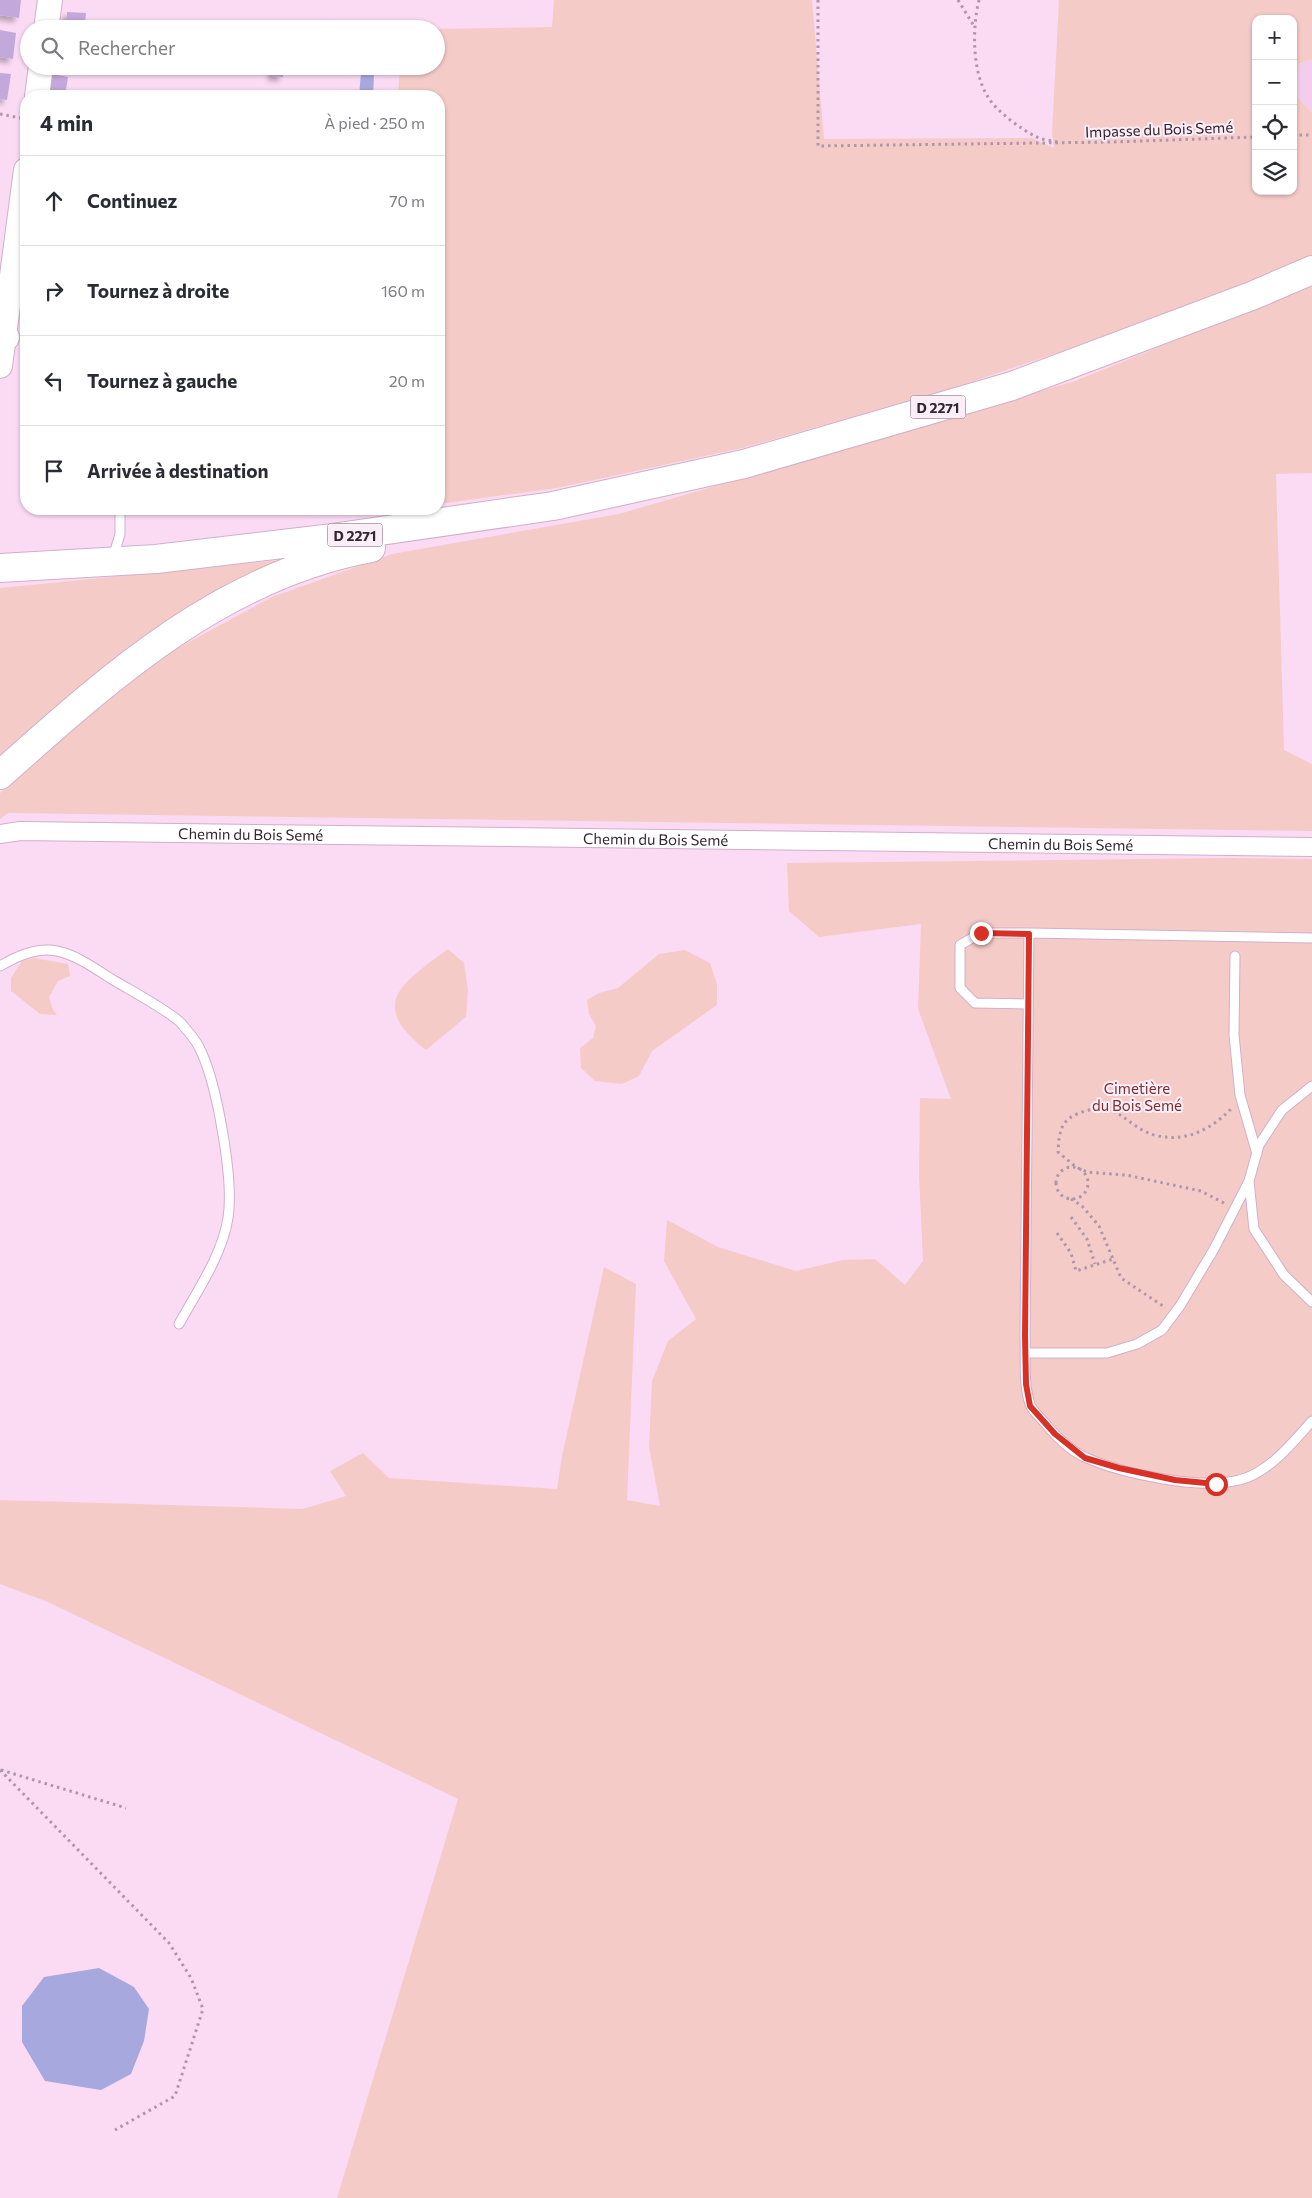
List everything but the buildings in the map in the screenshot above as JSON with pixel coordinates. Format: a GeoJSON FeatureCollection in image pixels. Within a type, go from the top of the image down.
{"type":"FeatureCollection","features":[{"type":"Feature","properties":{"kind":"highway","name":"D 2271"},"geometry":{"type":"LineString","coordinates":[[0,568],[156,560],[325,539],[553,506],[744,464],[1012,386],[1254,295],[1312,270]]}},
{"type":"Feature","properties":{"kind":"highway"},"geometry":{"type":"LineString","coordinates":[[0,775],[98,688],[169,634],[225,602],[302,565],[364,550],[481,528],[553,506]]}},
{"type":"Feature","properties":{"kind":"highway"},"geometry":{"type":"LineString","coordinates":[[0,558],[156,560]]}},
{"type":"Feature","properties":{"kind":"street"},"geometry":{"type":"LineString","coordinates":[[47,20],[50,0]]}},
{"type":"Feature","properties":{"kind":"street"},"geometry":{"type":"LineString","coordinates":[[38,90],[40,75]]}},
{"type":"Feature","properties":{"kind":"street"},"geometry":{"type":"LineString","coordinates":[[0,366],[2,337],[20,212]]}},
{"type":"Feature","properties":{"kind":"street","name":"Chemin du Bois Semé"},"geometry":{"type":"LineString","coordinates":[[0,834],[20,831],[1312,846]]}},
{"type":"Feature","properties":{"kind":"lane"},"geometry":{"type":"LineString","coordinates":[[112,559],[120,534],[120,515]]}},
{"type":"Feature","properties":{"kind":"lane"},"geometry":{"type":"LineString","coordinates":[[1028,1004],[975,1003],[960,988],[960,945],[981,933],[1312,938]]}},
{"type":"Feature","properties":{"kind":"lane"},"geometry":{"type":"LineString","coordinates":[[1029,934],[1026,1353],[1030,1406],[1055,1434],[1085,1458],[1119,1468],[1175,1480],[1216,1484],[1241,1480],[1261,1470],[1288,1447],[1312,1421]]}},
{"type":"Feature","properties":{"kind":"lane"},"geometry":{"type":"LineString","coordinates":[[0,966],[21,954],[51,948],[87,963],[180,1022],[199,1047],[216,1097],[228,1172],[228,1218],[216,1257],[179,1324]]}},
{"type":"Feature","properties":{"kind":"lane"},"geometry":{"type":"LineString","coordinates":[[1235,956],[1234,1035],[1241,1099],[1257,1154]]}},
{"type":"Feature","properties":{"kind":"lane"},"geometry":{"type":"LineString","coordinates":[[1026,1353],[1107,1353],[1137,1344],[1162,1330],[1236,1209],[1249,1180],[1259,1145],[1282,1110],[1312,1086]]}},
{"type":"Feature","properties":{"kind":"lane"},"geometry":{"type":"LineString","coordinates":[[1249,1180],[1254,1228],[1284,1276],[1312,1302]]}},
{"type":"Feature","properties":{"kind":"path"},"geometry":{"type":"LineString","coordinates":[[818,0],[818,146],[1063,143]]}},
{"type":"Feature","properties":{"kind":"path"},"geometry":{"type":"LineString","coordinates":[[958,0],[974,26]]}},
{"type":"Feature","properties":{"kind":"path"},"geometry":{"type":"LineString","coordinates":[[979,0],[974,26],[974,44],[988,98],[1005,114],[1036,137],[1063,143]]}},
{"type":"Feature","properties":{"kind":"path"},"geometry":{"type":"LineString","coordinates":[[0,114],[20,118]]}},
{"type":"Feature","properties":{"kind":"path"},"geometry":{"type":"LineString","coordinates":[[1297,136],[1312,135]]}},
{"type":"Feature","properties":{"kind":"path","name":"Impasse du Bois Semé"},"geometry":{"type":"LineString","coordinates":[[1063,143],[1252,137]]}},
{"type":"Feature","properties":{"kind":"path"},"geometry":{"type":"LineString","coordinates":[[1071,1199],[1081,1196],[1087,1187],[1085,1174],[1058,1152],[1061,1127],[1067,1118],[1099,1107],[1113,1112],[1148,1133],[1171,1138],[1187,1137],[1222,1119],[1241,1099]]}},
{"type":"Feature","properties":{"kind":"path"},"geometry":{"type":"LineString","coordinates":[[1174,1313],[1121,1278],[1099,1226],[1082,1206],[1060,1194],[1056,1181],[1062,1170],[1070,1167],[1087,1172],[1126,1175],[1201,1191],[1236,1209]]}},
{"type":"Feature","properties":{"kind":"path"},"geometry":{"type":"LineString","coordinates":[[1071,1217],[1087,1239],[1095,1264]]}},
{"type":"Feature","properties":{"kind":"path"},"geometry":{"type":"LineString","coordinates":[[1057,1233],[1071,1253],[1076,1271],[1113,1258]]}},
{"type":"Feature","properties":{"kind":"path"},"geometry":{"type":"LineString","coordinates":[[0,1770],[126,1808]]}},
{"type":"Feature","properties":{"kind":"path"},"geometry":{"type":"LineString","coordinates":[[0,1770],[169,1943],[191,1978],[203,2010],[175,2096],[115,2130]]}},
{"type":"Feature","properties":{"kind":"shaded area"},"geometry":{"type":"Polygon","coordinates":[[[1312,59],[1312,112],[1297,97],[1299,64],[1312,59]]]}},
{"type":"Feature","properties":{"kind":"green space"},"geometry":{"type":"Polygon","coordinates":[[[554,0],[812,0],[824,139],[1032,138],[1054,148],[1052,133],[1059,0],[1312,0],[1312,59],[1299,64],[1297,80],[1297,15],[1252,15],[1252,195],[1297,195],[1297,97],[1312,112],[1312,256],[1265,277],[1120,332],[938,393],[742,448],[557,488],[445,503],[445,90],[398,90],[399,75],[445,75],[445,29],[552,27],[554,0]]]}},
{"type":"Feature","properties":{"kind":"green space"},"geometry":{"type":"Polygon","coordinates":[[[1312,285],[1312,473],[1276,474],[1284,750],[1312,764],[1312,831],[8,813],[0,819],[0,793],[150,663],[272,597],[392,554],[619,514],[1075,381],[1312,285]]]}},
{"type":"Feature","properties":{"kind":"green space"},"geometry":{"type":"Polygon","coordinates":[[[292,559],[0,766],[0,588],[292,559]]]}},
{"type":"Feature","properties":{"kind":"green space","name":"Cimetière du Bois Semé"},"geometry":{"type":"Polygon","coordinates":[[[1229,858],[1312,859],[1312,2198],[337,2198],[458,1799],[48,1602],[0,1584],[0,1500],[303,1509],[346,1496],[330,1471],[363,1453],[389,1478],[557,1489],[562,1456],[604,1267],[636,1284],[627,1500],[660,1506],[649,1447],[652,1381],[668,1341],[696,1319],[664,1261],[667,1220],[718,1247],[796,1271],[843,1260],[875,1259],[905,1285],[923,1261],[919,1174],[920,1098],[951,1099],[918,1009],[921,924],[819,937],[789,911],[787,863],[1229,858]]]}},
{"type":"Feature","properties":{"kind":"green space"},"geometry":{"type":"Polygon","coordinates":[[[448,949],[464,963],[468,990],[466,1017],[426,1050],[408,1034],[398,1020],[395,1007],[398,995],[405,984],[448,949]]]}},
{"type":"Feature","properties":{"kind":"green space"},"geometry":{"type":"Polygon","coordinates":[[[685,950],[710,963],[717,984],[717,1005],[652,1051],[639,1076],[622,1084],[595,1081],[581,1068],[580,1048],[593,1038],[596,1026],[589,1014],[587,1000],[599,993],[618,988],[659,954],[685,950]]]}},
{"type":"Feature","properties":{"kind":"green space"},"geometry":{"type":"Polygon","coordinates":[[[34,958],[68,964],[70,976],[58,981],[49,997],[53,1010],[57,1015],[40,1014],[11,991],[11,978],[22,961],[34,958]]]}},
{"type":"Feature","properties":{"kind":"water"},"geometry":{"type":"Polygon","coordinates":[[[361,75],[374,75],[373,90],[360,90],[361,75]]]}},
{"type":"Feature","properties":{"kind":"water"},"geometry":{"type":"Polygon","coordinates":[[[99,1968],[134,1987],[149,2009],[144,2041],[131,2074],[101,2090],[45,2081],[22,2042],[22,2006],[44,1977],[99,1968]]]}},
{"type":"Feature","properties":{"kind":"route"},"geometry":{"type":"LineString","coordinates":[[981,933],[1029,934],[1025,1336],[1026,1384],[1030,1406],[1055,1434],[1085,1458],[1119,1468],[1175,1480],[1216,1484]]}}]}
